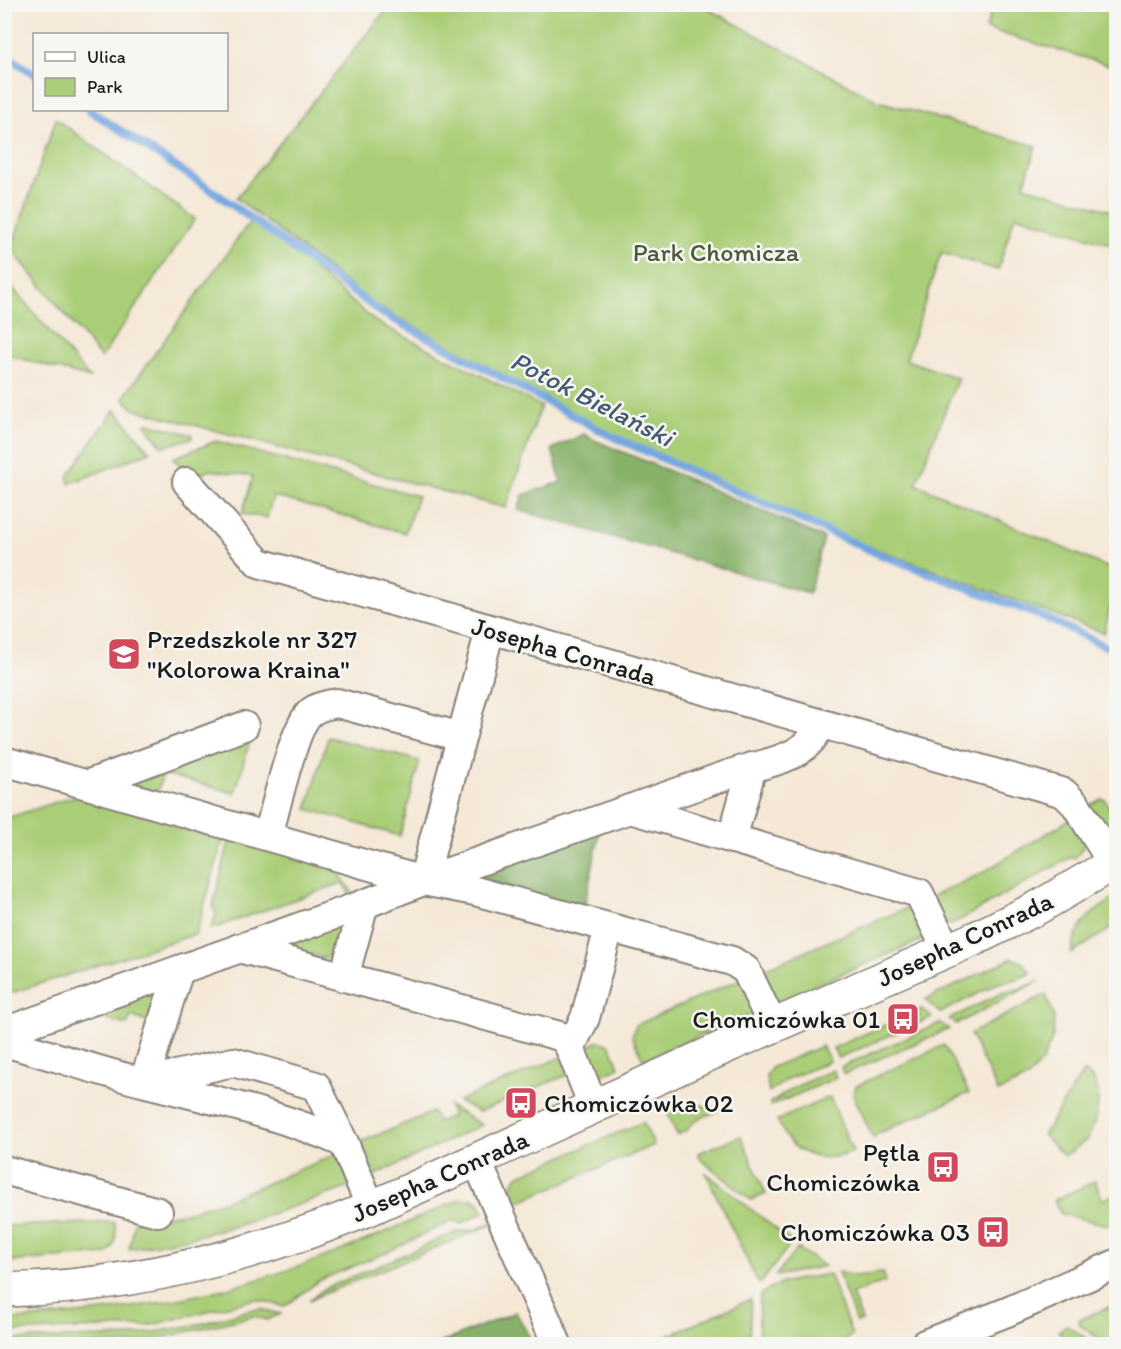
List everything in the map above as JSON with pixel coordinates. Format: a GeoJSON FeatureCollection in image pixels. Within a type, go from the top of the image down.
{"type":"FeatureCollection","features":[{"type":"Feature","properties":{"kind":"street","name":"Josepha Conrada"},"geometry":{"type":"LineString","coordinates":[[4,1290],[40,1289],[115,1281],[173,1270],[270,1245],[320,1228],[371,1208],[773,1026],[947,951],[1037,908],[1115,863],[1076,805],[1064,793],[259,563],[187,482]]}},
{"type":"Feature","properties":{"kind":"street"},"geometry":{"type":"LineString","coordinates":[[423,880],[490,630]]}},
{"type":"Feature","properties":{"kind":"street"},"geometry":{"type":"LineString","coordinates":[[268,836],[298,730],[311,711],[323,705],[337,703],[461,737]]}},
{"type":"Feature","properties":{"kind":"street"},"geometry":{"type":"LineString","coordinates":[[4,1032],[364,904],[423,880],[774,761],[805,748],[812,741],[819,724]]}},
{"type":"Feature","properties":{"kind":"street"},"geometry":{"type":"LineString","coordinates":[[89,784],[244,726]]}},
{"type":"Feature","properties":{"kind":"street"},"geometry":{"type":"LineString","coordinates":[[4,761],[423,880],[475,891],[732,961],[746,970],[773,1026]]}},
{"type":"Feature","properties":{"kind":"street"},"geometry":{"type":"LineString","coordinates":[[732,839],[752,767]]}},
{"type":"Feature","properties":{"kind":"street"},"geometry":{"type":"LineString","coordinates":[[630,809],[919,893],[947,951]]}},
{"type":"Feature","properties":{"kind":"street"},"geometry":{"type":"LineString","coordinates":[[344,977],[364,904]]}},
{"type":"Feature","properties":{"kind":"street"},"geometry":{"type":"LineString","coordinates":[[570,1048],[585,1018],[609,928]]}},
{"type":"Feature","properties":{"kind":"street"},"geometry":{"type":"LineString","coordinates":[[239,948],[563,1037],[570,1048],[594,1108]]}},
{"type":"Feature","properties":{"kind":"street"},"geometry":{"type":"LineString","coordinates":[[144,1082],[179,970]]}},
{"type":"Feature","properties":{"kind":"street"},"geometry":{"type":"LineString","coordinates":[[4,1042],[270,1115],[309,1127],[344,1143]]}},
{"type":"Feature","properties":{"kind":"street"},"geometry":{"type":"LineString","coordinates":[[144,1082],[233,1062],[316,1086],[344,1143],[371,1208]]}},
{"type":"Feature","properties":{"kind":"street"},"geometry":{"type":"LineString","coordinates":[[476,1159],[557,1344]]}},
{"type":"Feature","properties":{"kind":"street"},"geometry":{"type":"LineString","coordinates":[[4,1170],[158,1212]]}},
{"type":"Feature","properties":{"kind":"street"},"geometry":{"type":"LineString","coordinates":[[925,1344],[1116,1264]]}},
{"type":"Feature","properties":{"kind":"green space","name":"Park Chomicza"},"geometry":{"type":"Polygon","coordinates":[[[390,5],[701,5],[878,101],[1036,146],[1024,186],[1116,212],[1116,246],[1015,215],[998,270],[941,253],[906,360],[958,378],[916,484],[1116,571],[1116,586],[1104,633],[836,534],[633,446],[375,305],[236,198],[390,5]]]}},
{"type":"Feature","properties":{"kind":"green space"},"geometry":{"type":"Polygon","coordinates":[[[993,5],[1116,5],[1116,67],[986,29],[993,5]]]}},
{"type":"Feature","properties":{"kind":"green space"},"geometry":{"type":"Polygon","coordinates":[[[56,119],[195,219],[101,358],[11,249],[56,119]]]}},
{"type":"Feature","properties":{"kind":"green space"},"geometry":{"type":"Polygon","coordinates":[[[253,217],[376,322],[541,406],[506,508],[134,409],[123,398],[253,217]]]}},
{"type":"Feature","properties":{"kind":"green space"},"geometry":{"type":"Polygon","coordinates":[[[5,279],[90,378],[5,354],[5,279]]]}},
{"type":"Feature","properties":{"kind":"green space"},"geometry":{"type":"Polygon","coordinates":[[[115,409],[150,452],[69,484],[68,476],[115,409]]]}},
{"type":"Feature","properties":{"kind":"green space"},"geometry":{"type":"Polygon","coordinates":[[[148,423],[193,435],[192,438],[163,447],[145,425],[148,423]]]}},
{"type":"Feature","properties":{"kind":"green space"},"geometry":{"type":"Polygon","coordinates":[[[584,434],[824,538],[809,593],[518,510],[523,495],[561,482],[552,449],[584,434]]]}},
{"type":"Feature","properties":{"kind":"green space"},"geometry":{"type":"Polygon","coordinates":[[[216,441],[418,496],[405,533],[273,496],[267,518],[242,514],[253,476],[210,470],[192,479],[173,458],[216,441]]]}},
{"type":"Feature","properties":{"kind":"green space"},"geometry":{"type":"Polygon","coordinates":[[[246,733],[250,740],[235,793],[163,774],[156,795],[117,779],[246,733]]]}},
{"type":"Feature","properties":{"kind":"green space"},"geometry":{"type":"Polygon","coordinates":[[[328,737],[420,761],[400,836],[307,809],[328,737]]]}},
{"type":"Feature","properties":{"kind":"green space"},"geometry":{"type":"Polygon","coordinates":[[[93,790],[226,830],[196,934],[5,995],[4,819],[93,790]]]}},
{"type":"Feature","properties":{"kind":"green space"},"geometry":{"type":"Polygon","coordinates":[[[1101,799],[1105,800],[1116,819],[1116,830],[1106,830],[1090,805],[1101,799]]]}},
{"type":"Feature","properties":{"kind":"green space"},"geometry":{"type":"Polygon","coordinates":[[[1070,819],[1084,842],[1075,858],[1071,857],[951,925],[939,921],[929,898],[982,873],[1070,819]]]}},
{"type":"Feature","properties":{"kind":"green space"},"geometry":{"type":"Polygon","coordinates":[[[601,826],[584,909],[478,883],[475,873],[601,826]]]}},
{"type":"Feature","properties":{"kind":"green space"},"geometry":{"type":"Polygon","coordinates":[[[232,830],[323,856],[331,870],[336,869],[357,899],[353,899],[342,883],[211,929],[216,915],[213,906],[232,830]]]}},
{"type":"Feature","properties":{"kind":"green space"},"geometry":{"type":"Polygon","coordinates":[[[1116,897],[1116,925],[1071,954],[1081,926],[1099,908],[1116,897]]]}},
{"type":"Feature","properties":{"kind":"green space"},"geometry":{"type":"Polygon","coordinates":[[[916,904],[929,937],[778,1001],[767,996],[757,972],[916,904]]]}},
{"type":"Feature","properties":{"kind":"green space"},"geometry":{"type":"Polygon","coordinates":[[[337,925],[342,933],[338,961],[287,949],[287,945],[337,925]]]}},
{"type":"Feature","properties":{"kind":"green space"},"geometry":{"type":"Polygon","coordinates":[[[1012,958],[1022,962],[1031,973],[1018,979],[998,983],[940,1013],[925,1000],[1012,958]]]}},
{"type":"Feature","properties":{"kind":"green space"},"geometry":{"type":"Polygon","coordinates":[[[743,978],[758,1011],[643,1060],[632,1036],[636,1025],[743,978]]]}},
{"type":"Feature","properties":{"kind":"green space"},"geometry":{"type":"Polygon","coordinates":[[[1039,981],[956,1024],[949,1019],[1002,993],[1039,981]]]}},
{"type":"Feature","properties":{"kind":"green space"},"geometry":{"type":"Polygon","coordinates":[[[144,993],[158,999],[160,1004],[154,1002],[149,1017],[156,1019],[151,1032],[145,1030],[147,1022],[131,1016],[127,1025],[85,1014],[144,993]]]}},
{"type":"Feature","properties":{"kind":"green space"},"geometry":{"type":"Polygon","coordinates":[[[1046,994],[1054,1017],[1053,1037],[1043,1060],[1028,1078],[998,1092],[970,1034],[1046,994]]]}},
{"type":"Feature","properties":{"kind":"green space"},"geometry":{"type":"Polygon","coordinates":[[[922,1009],[932,1017],[838,1058],[833,1048],[892,1022],[894,1027],[919,1016],[917,1012],[922,1009]]]}},
{"type":"Feature","properties":{"kind":"green space"},"geometry":{"type":"Polygon","coordinates":[[[940,1023],[949,1029],[844,1074],[841,1067],[940,1023]]]}},
{"type":"Feature","properties":{"kind":"green space"},"geometry":{"type":"Polygon","coordinates":[[[599,1041],[610,1045],[619,1067],[593,1080],[580,1050],[599,1041]]]}},
{"type":"Feature","properties":{"kind":"green space"},"geometry":{"type":"Polygon","coordinates":[[[944,1045],[969,1093],[879,1133],[873,1138],[853,1095],[856,1086],[944,1045]]]}},
{"type":"Feature","properties":{"kind":"green space"},"geometry":{"type":"Polygon","coordinates":[[[822,1046],[830,1061],[788,1079],[769,1092],[766,1076],[772,1067],[822,1046]]]}},
{"type":"Feature","properties":{"kind":"green space"},"geometry":{"type":"Polygon","coordinates":[[[566,1055],[572,1073],[479,1112],[458,1101],[566,1055]]]}},
{"type":"Feature","properties":{"kind":"green space"},"geometry":{"type":"Polygon","coordinates":[[[833,1070],[836,1078],[770,1106],[770,1102],[793,1088],[833,1070]]]}},
{"type":"Feature","properties":{"kind":"green space"},"geometry":{"type":"Polygon","coordinates":[[[1083,1072],[1091,1077],[1098,1092],[1097,1113],[1087,1139],[1064,1156],[1043,1135],[1083,1072]]]}},
{"type":"Feature","properties":{"kind":"green space"},"geometry":{"type":"Polygon","coordinates":[[[830,1097],[853,1152],[836,1157],[810,1155],[789,1141],[777,1120],[830,1097]]]}},
{"type":"Feature","properties":{"kind":"green space"},"geometry":{"type":"Polygon","coordinates":[[[701,1105],[720,1110],[696,1120],[686,1131],[677,1135],[667,1112],[685,1106],[701,1105]]]}},
{"type":"Feature","properties":{"kind":"green space"},"geometry":{"type":"Polygon","coordinates":[[[449,1106],[482,1125],[369,1178],[353,1145],[433,1112],[438,1122],[453,1116],[449,1106]]]}},
{"type":"Feature","properties":{"kind":"green space"},"geometry":{"type":"Polygon","coordinates":[[[643,1122],[654,1145],[513,1204],[511,1188],[519,1175],[643,1122]]]}},
{"type":"Feature","properties":{"kind":"green space"},"geometry":{"type":"Polygon","coordinates":[[[741,1136],[766,1194],[751,1200],[699,1158],[698,1153],[741,1136]]]}},
{"type":"Feature","properties":{"kind":"green space"},"geometry":{"type":"Polygon","coordinates":[[[339,1153],[350,1187],[239,1225],[185,1239],[129,1249],[135,1221],[188,1212],[224,1201],[339,1153]]]}},
{"type":"Feature","properties":{"kind":"green space"},"geometry":{"type":"Polygon","coordinates":[[[705,1172],[792,1242],[761,1283],[758,1283],[705,1172]]]}},
{"type":"Feature","properties":{"kind":"green space"},"geometry":{"type":"Polygon","coordinates":[[[1095,1181],[1103,1200],[1116,1194],[1116,1224],[1112,1226],[1061,1214],[1054,1200],[1095,1181]]]}},
{"type":"Feature","properties":{"kind":"green space"},"geometry":{"type":"Polygon","coordinates":[[[472,1199],[479,1203],[484,1212],[461,1224],[453,1220],[383,1254],[320,1280],[287,1305],[282,1306],[255,1299],[148,1326],[5,1332],[5,1320],[114,1310],[221,1290],[333,1254],[459,1200],[472,1199]]]}},
{"type":"Feature","properties":{"kind":"green space"},"geometry":{"type":"Polygon","coordinates":[[[114,1222],[115,1240],[107,1254],[5,1262],[5,1226],[114,1222]]]}},
{"type":"Feature","properties":{"kind":"green space"},"geometry":{"type":"Polygon","coordinates":[[[493,1224],[309,1300],[324,1289],[457,1232],[478,1229],[493,1224]]]}},
{"type":"Feature","properties":{"kind":"green space"},"geometry":{"type":"Polygon","coordinates":[[[798,1248],[824,1266],[776,1276],[776,1275],[798,1248]]]}},
{"type":"Feature","properties":{"kind":"green space"},"geometry":{"type":"Polygon","coordinates":[[[838,1272],[855,1276],[883,1273],[886,1281],[852,1294],[862,1321],[856,1323],[838,1272]]]}},
{"type":"Feature","properties":{"kind":"green space"},"geometry":{"type":"Polygon","coordinates":[[[829,1274],[852,1335],[846,1340],[848,1344],[758,1344],[760,1295],[784,1283],[829,1274]]]}},
{"type":"Feature","properties":{"kind":"green space"},"geometry":{"type":"Polygon","coordinates":[[[751,1299],[749,1344],[650,1344],[751,1299]]]}},
{"type":"Feature","properties":{"kind":"green space"},"geometry":{"type":"Polygon","coordinates":[[[1116,1304],[1116,1344],[1106,1344],[1080,1325],[1079,1320],[1116,1304]]]}},
{"type":"Feature","properties":{"kind":"green space"},"geometry":{"type":"Polygon","coordinates":[[[261,1309],[281,1314],[267,1320],[254,1316],[135,1344],[5,1344],[5,1340],[133,1336],[204,1323],[249,1310],[261,1309]]]}},
{"type":"Feature","properties":{"kind":"green space"},"geometry":{"type":"Polygon","coordinates":[[[516,1312],[533,1344],[437,1344],[516,1312]]]}},
{"type":"Feature","properties":{"kind":"green space"},"geometry":{"type":"Polygon","coordinates":[[[1067,1325],[1095,1344],[1067,1344],[1058,1331],[1067,1325]]]}},
{"type":"Feature","properties":{"kind":"waterway","name":"Potok Bielański"},"geometry":{"type":"LineString","coordinates":[[4,54],[33,73]]}},
{"type":"Feature","properties":{"kind":"waterway","name":"Potok Bielański"},"geometry":{"type":"LineString","coordinates":[[91,111],[213,191],[382,313],[609,435],[879,554],[1046,618],[1116,651]]}},
{"type":"Feature","properties":{"kind":"place","name":"Przedszkole nr 327 \"Kolorowa Kraina\""},"geometry":{"type":"Point","coordinates":[124,654]}},
{"type":"Feature","properties":{"kind":"place","name":"Chomiczówka 01"},"geometry":{"type":"Point","coordinates":[903,1019]}},
{"type":"Feature","properties":{"kind":"place","name":"Chomiczówka 02"},"geometry":{"type":"Point","coordinates":[521,1103]}},
{"type":"Feature","properties":{"kind":"place","name":"Pętla Chomiczówka"},"geometry":{"type":"Point","coordinates":[943,1167]}},
{"type":"Feature","properties":{"kind":"place","name":"Chomiczówka 03"},"geometry":{"type":"Point","coordinates":[993,1232]}}]}
